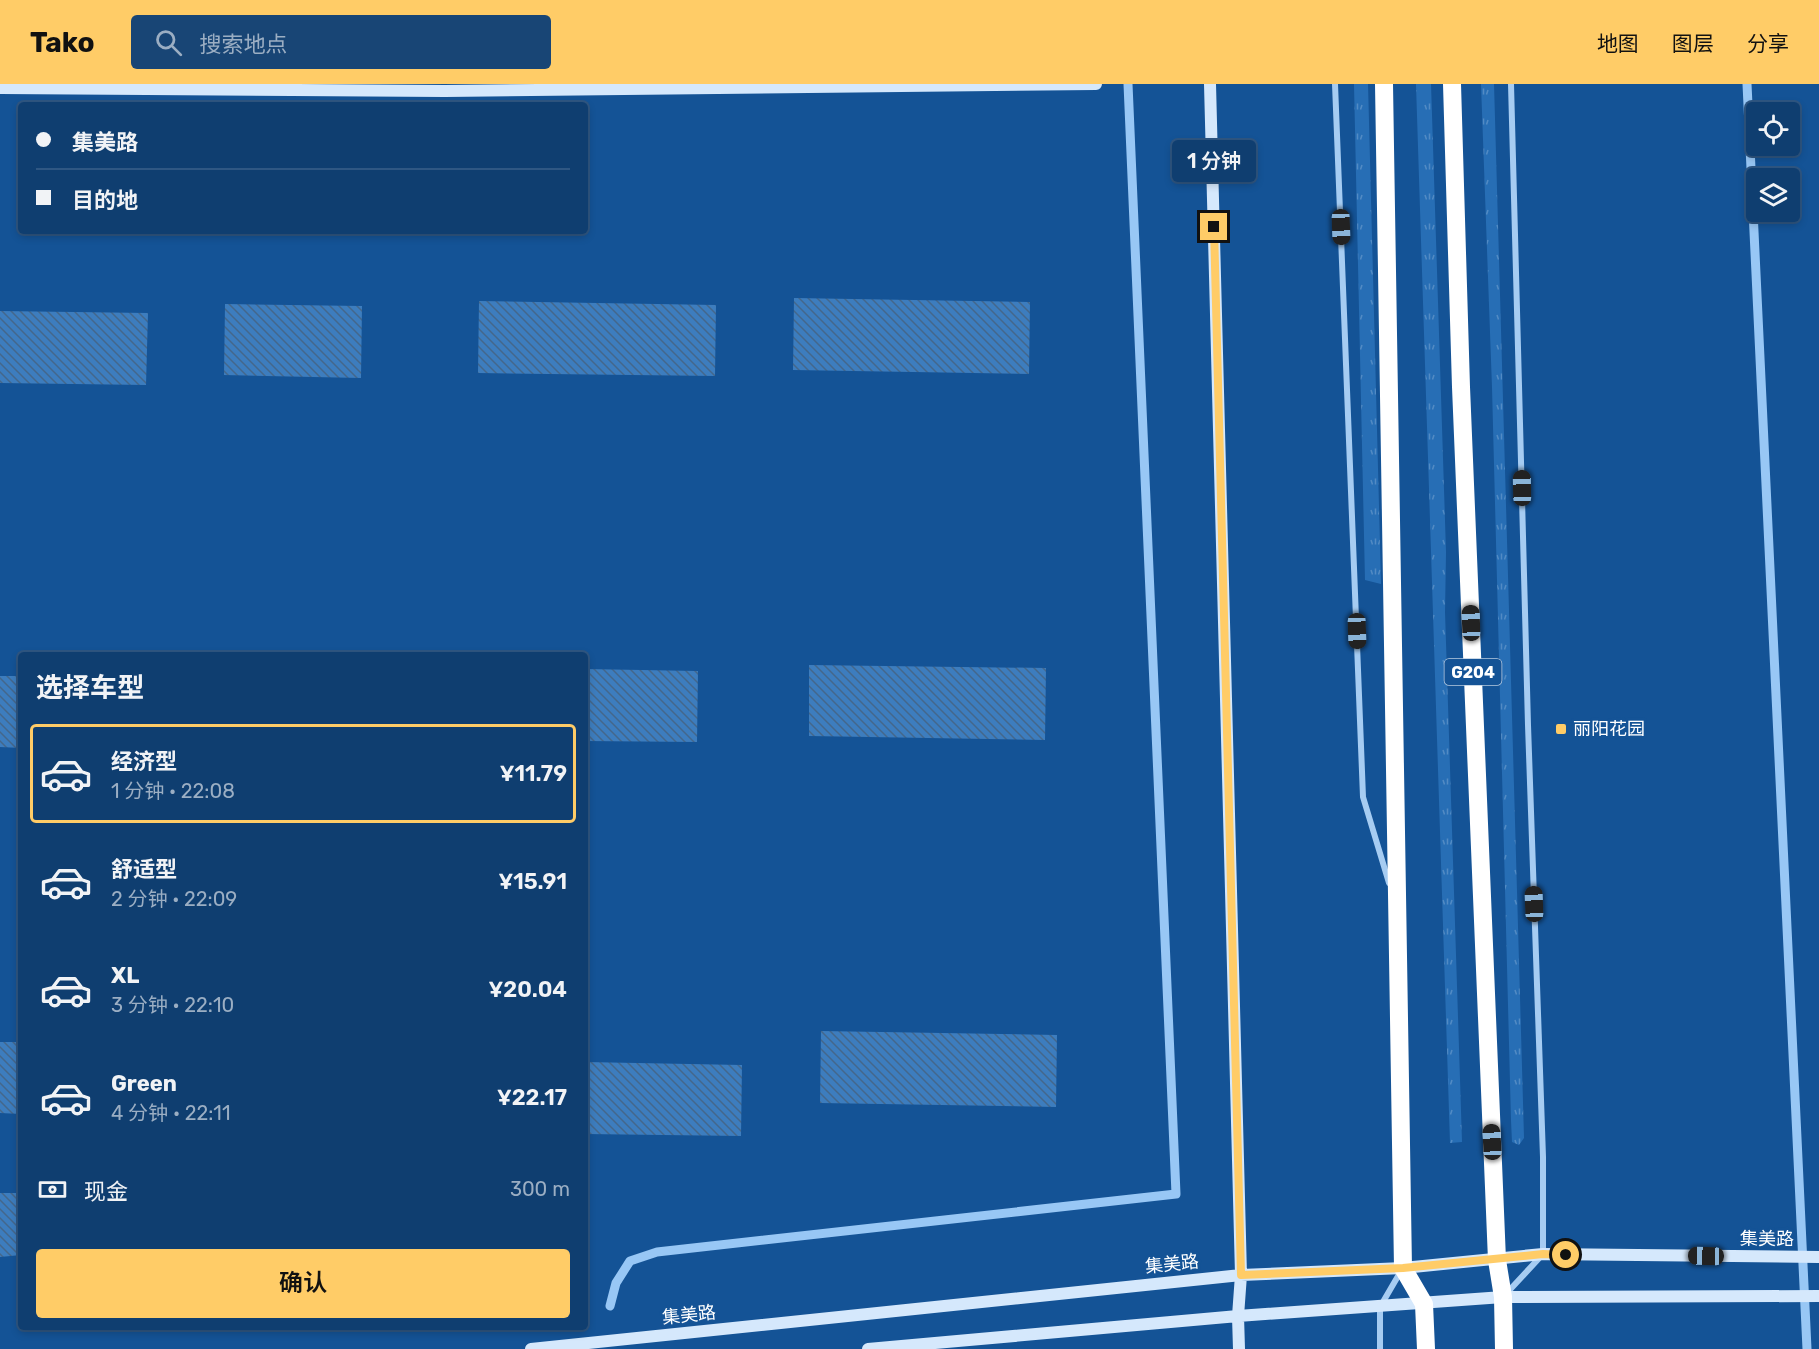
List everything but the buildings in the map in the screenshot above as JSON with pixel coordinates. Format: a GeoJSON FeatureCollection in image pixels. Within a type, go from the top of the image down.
{"type":"FeatureCollection","features":[{"type":"Feature","properties":{"kind":"highway"},"geometry":{"type":"LineString","coordinates":[[1384,84],[1392,388],[1395,900],[1403,1268],[1424,1304],[1426,1349]]}},
{"type":"Feature","properties":{"kind":"highway","name":"G204"},"geometry":{"type":"LineString","coordinates":[[1452,84],[1462,411],[1497,1260],[1503,1297],[1504,1349]]}},
{"type":"Feature","properties":{"kind":"street"},"geometry":{"type":"LineString","coordinates":[[0,88],[445,91],[1096,84]]}},
{"type":"Feature","properties":{"kind":"street"},"geometry":{"type":"LineString","coordinates":[[1210,84],[1241,1275],[1238,1316],[1239,1349]]}},
{"type":"Feature","properties":{"kind":"street"},"geometry":{"type":"LineString","coordinates":[[1335,84],[1363,797],[1395,900]]}},
{"type":"Feature","properties":{"kind":"street"},"geometry":{"type":"LineString","coordinates":[[1503,1297],[1543,1254],[1543,1146],[1528,725],[1511,84]]}},
{"type":"Feature","properties":{"kind":"street","name":"集美路"},"geometry":{"type":"LineString","coordinates":[[531,1349],[1241,1275],[1403,1268],[1543,1254],[1819,1257]]}},
{"type":"Feature","properties":{"kind":"street"},"geometry":{"type":"LineString","coordinates":[[1380,1349],[1380,1307],[1403,1268]]}},
{"type":"Feature","properties":{"kind":"street"},"geometry":{"type":"LineString","coordinates":[[868,1349],[1238,1316],[1503,1297],[1819,1296]]}},
{"type":"Feature","properties":{"kind":"green space"},"geometry":{"type":"Polygon","coordinates":[[[1354,84],[1368,84],[1381,584],[1365,580],[1354,84]]]}},
{"type":"Feature","properties":{"kind":"green space"},"geometry":{"type":"Polygon","coordinates":[[[1416,84],[1431,84],[1462,1142],[1450,1143],[1416,84]]]}},
{"type":"Feature","properties":{"kind":"green space"},"geometry":{"type":"Polygon","coordinates":[[[1481,84],[1494,84],[1524,1138],[1519,1145],[1512,1142],[1511,1120],[1492,387],[1481,84]]]}},
{"type":"Feature","properties":{"kind":"waterway"},"geometry":{"type":"LineString","coordinates":[[610,1306],[616,1283],[630,1261],[657,1252],[1176,1194],[1128,84]]}},
{"type":"Feature","properties":{"kind":"waterway"},"geometry":{"type":"LineString","coordinates":[[1747,84],[1807,1349]]}},
{"type":"Feature","properties":{"kind":"place","name":"丽阳花园"},"geometry":{"type":"Point","coordinates":[1561,729]}},
{"type":"Feature","properties":{"kind":"route"},"geometry":{"type":"LineString","coordinates":[[1214,227],[1241,1275],[1403,1268],[1543,1254],[1566,1255]]}}]}
